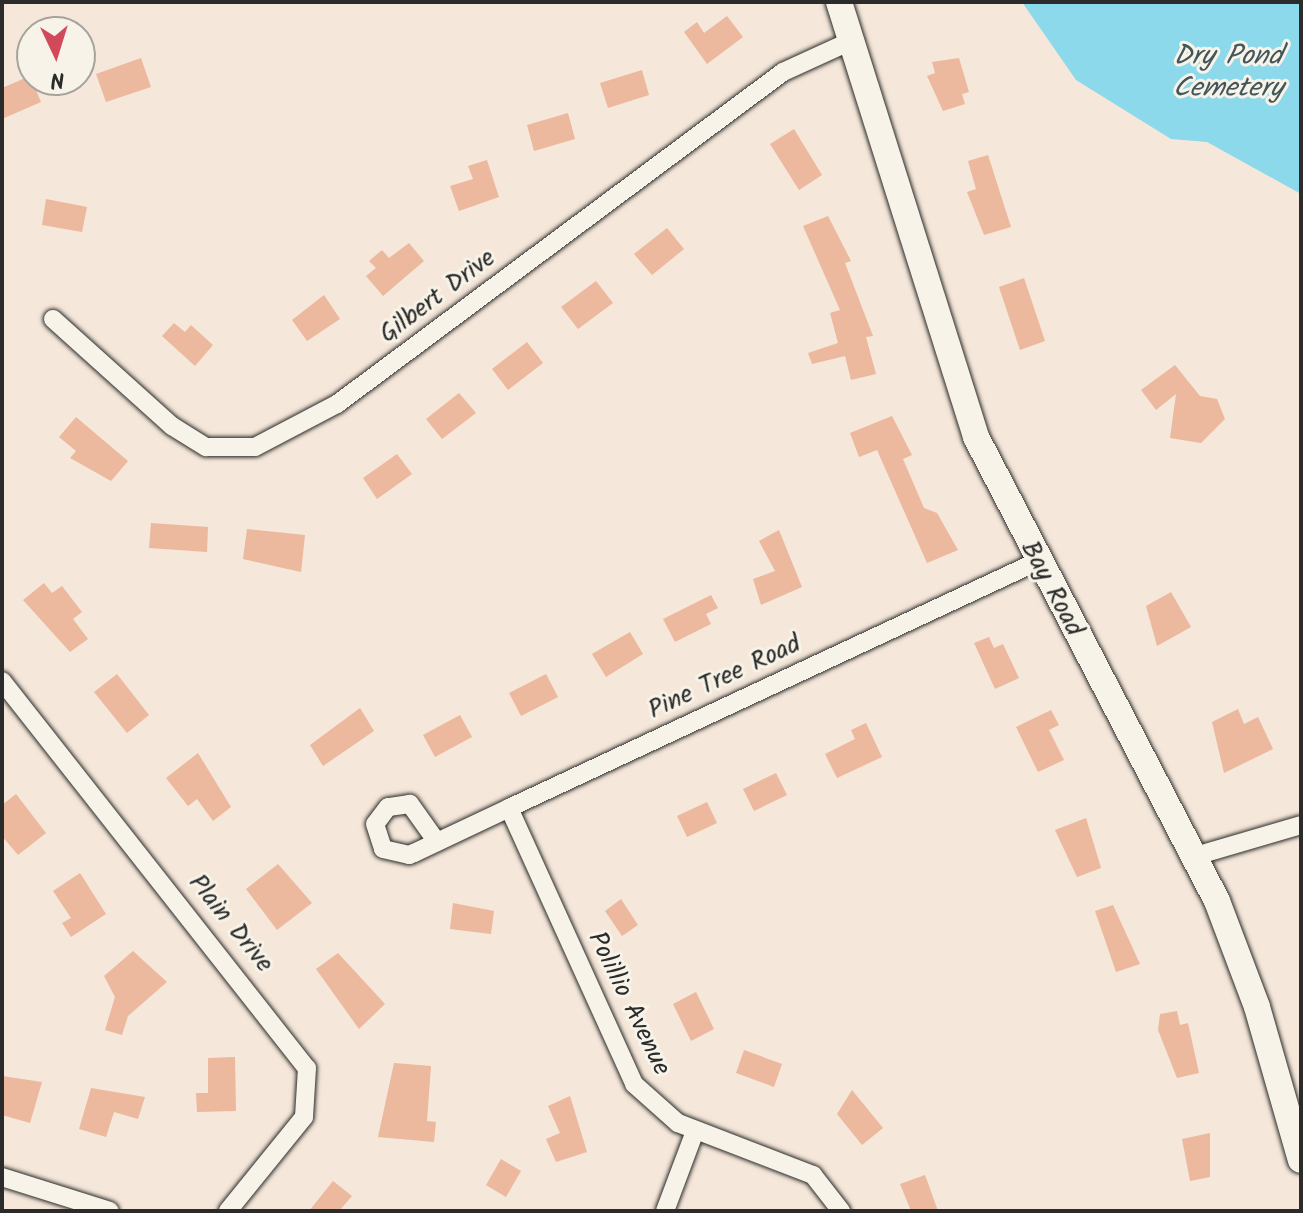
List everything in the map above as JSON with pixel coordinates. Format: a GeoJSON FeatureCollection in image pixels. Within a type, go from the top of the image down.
{"type":"FeatureCollection","features":[{"type":"Feature","properties":{"kind":"main road","name":"Bay Road"},"geometry":{"type":"LineString","coordinates":[[839,2],[967,411],[1036,562],[1195,856],[1257,1007],[1301,1160]]}},
{"type":"Feature","properties":{"kind":"street","name":"Gilbert Drive"},"geometry":{"type":"LineString","coordinates":[[53,319],[172,426],[206,447],[255,447],[327,412],[783,72],[853,40]]}},
{"type":"Feature","properties":{"kind":"street","name":"Pine Tree Road"},"geometry":{"type":"LineString","coordinates":[[437,842],[1036,562]]}},
{"type":"Feature","properties":{"kind":"street","name":"Plain Drive"},"geometry":{"type":"LineString","coordinates":[[2,681],[307,1068],[304,1117],[228,1211]]}},
{"type":"Feature","properties":{"kind":"street","name":"Polillio Avenue"},"geometry":{"type":"LineString","coordinates":[[509,808],[627,1073],[652,1105],[695,1131],[813,1175],[841,1211]]}},
{"type":"Feature","properties":{"kind":"street"},"geometry":{"type":"LineString","coordinates":[[1195,856],[1301,825]]}},
{"type":"Feature","properties":{"kind":"street"},"geometry":{"type":"LineString","coordinates":[[665,1211],[695,1131]]}},
{"type":"Feature","properties":{"kind":"street"},"geometry":{"type":"LineString","coordinates":[[2,1177],[110,1211]]}},
{"type":"Feature","properties":{"kind":"water","name":"Dry Pond Cemetery"},"geometry":{"type":"Polygon","coordinates":[[[1022,2],[1301,2],[1301,194],[1207,142],[1171,139],[1076,80],[1022,2]]]}},
{"type":"Feature","properties":{"kind":"building"},"geometry":{"type":"Polygon","coordinates":[[[727,16],[743,37],[707,64],[684,32],[697,22],[704,33],[727,16]]]}},
{"type":"Feature","properties":{"kind":"building"},"geometry":{"type":"Polygon","coordinates":[[[141,58],[151,87],[106,102],[96,74],[141,58]]]}},
{"type":"Feature","properties":{"kind":"building"},"geometry":{"type":"Polygon","coordinates":[[[959,58],[969,92],[962,94],[965,104],[943,111],[927,76],[935,73],[932,62],[959,58]]]}},
{"type":"Feature","properties":{"kind":"building"},"geometry":{"type":"Polygon","coordinates":[[[642,70],[649,95],[608,108],[600,83],[642,70]]]}},
{"type":"Feature","properties":{"kind":"building"},"geometry":{"type":"Polygon","coordinates":[[[16,82],[16,96],[38,96],[41,102],[2,119],[2,88],[16,82]]]}},
{"type":"Feature","properties":{"kind":"building"},"geometry":{"type":"Polygon","coordinates":[[[568,113],[575,139],[534,151],[527,125],[568,113]]]}},
{"type":"Feature","properties":{"kind":"building"},"geometry":{"type":"Polygon","coordinates":[[[794,129],[822,175],[799,190],[770,144],[794,129]]]}},
{"type":"Feature","properties":{"kind":"building"},"geometry":{"type":"Polygon","coordinates":[[[988,155],[1011,227],[984,235],[967,192],[976,189],[968,161],[988,155]]]}},
{"type":"Feature","properties":{"kind":"building"},"geometry":{"type":"Polygon","coordinates":[[[487,160],[499,197],[459,211],[450,186],[473,179],[468,166],[487,160]]]}},
{"type":"Feature","properties":{"kind":"building"},"geometry":{"type":"Polygon","coordinates":[[[46,199],[87,207],[82,232],[42,225],[46,199]]]}},
{"type":"Feature","properties":{"kind":"building"},"geometry":{"type":"Polygon","coordinates":[[[828,216],[851,261],[845,263],[873,336],[866,337],[876,374],[851,380],[845,356],[812,364],[808,353],[838,343],[830,313],[840,310],[803,226],[828,216]]]}},
{"type":"Feature","properties":{"kind":"building"},"geometry":{"type":"Polygon","coordinates":[[[667,228],[684,249],[652,275],[634,254],[667,228]]]}},
{"type":"Feature","properties":{"kind":"building"},"geometry":{"type":"Polygon","coordinates":[[[409,243],[424,261],[383,296],[366,276],[376,268],[369,261],[382,250],[389,258],[409,243]]]}},
{"type":"Feature","properties":{"kind":"building"},"geometry":{"type":"Polygon","coordinates":[[[1024,278],[1045,341],[1020,350],[999,287],[1024,278]]]}},
{"type":"Feature","properties":{"kind":"building"},"geometry":{"type":"Polygon","coordinates":[[[596,281],[613,303],[578,329],[561,307],[596,281]]]}},
{"type":"Feature","properties":{"kind":"building"},"geometry":{"type":"Polygon","coordinates":[[[324,295],[340,319],[307,341],[292,320],[324,295]]]}},
{"type":"Feature","properties":{"kind":"building"},"geometry":{"type":"Polygon","coordinates":[[[174,323],[185,332],[191,325],[213,345],[195,366],[162,336],[174,323]]]}},
{"type":"Feature","properties":{"kind":"building"},"geometry":{"type":"Polygon","coordinates":[[[527,342],[543,363],[508,390],[492,369],[527,342]]]}},
{"type":"Feature","properties":{"kind":"building"},"geometry":{"type":"Polygon","coordinates":[[[1175,365],[1200,396],[1217,399],[1225,419],[1201,443],[1170,438],[1176,394],[1156,410],[1141,390],[1175,365]]]}},
{"type":"Feature","properties":{"kind":"building"},"geometry":{"type":"Polygon","coordinates":[[[459,393],[476,413],[442,439],[426,419],[459,393]]]}},
{"type":"Feature","properties":{"kind":"building"},"geometry":{"type":"Polygon","coordinates":[[[892,416],[912,455],[903,459],[924,508],[937,513],[958,550],[927,563],[877,450],[859,457],[850,433],[892,416]]]}},
{"type":"Feature","properties":{"kind":"building"},"geometry":{"type":"Polygon","coordinates":[[[76,417],[128,461],[111,481],[70,458],[76,451],[59,437],[76,417]]]}},
{"type":"Feature","properties":{"kind":"building"},"geometry":{"type":"Polygon","coordinates":[[[397,454],[412,474],[377,499],[363,478],[397,454]]]}},
{"type":"Feature","properties":{"kind":"building"},"geometry":{"type":"Polygon","coordinates":[[[151,523],[208,527],[207,552],[149,548],[151,523]]]}},
{"type":"Feature","properties":{"kind":"building"},"geometry":{"type":"Polygon","coordinates":[[[247,529],[305,535],[301,572],[243,559],[247,529]]]}},
{"type":"Feature","properties":{"kind":"building"},"geometry":{"type":"Polygon","coordinates":[[[779,530],[802,587],[761,605],[753,579],[775,571],[759,541],[779,530]]]}},
{"type":"Feature","properties":{"kind":"building"},"geometry":{"type":"Polygon","coordinates":[[[44,583],[52,593],[62,586],[82,612],[73,619],[88,639],[70,652],[23,600],[44,583]]]}},
{"type":"Feature","properties":{"kind":"building"},"geometry":{"type":"Polygon","coordinates":[[[1171,592],[1191,627],[1157,646],[1146,606],[1171,592]]]}},
{"type":"Feature","properties":{"kind":"building"},"geometry":{"type":"Polygon","coordinates":[[[711,595],[718,608],[706,614],[711,624],[675,642],[663,619],[711,595]]]}},
{"type":"Feature","properties":{"kind":"building"},"geometry":{"type":"Polygon","coordinates":[[[630,632],[643,654],[606,677],[592,654],[630,632]]]}},
{"type":"Feature","properties":{"kind":"building"},"geometry":{"type":"Polygon","coordinates":[[[989,637],[994,648],[1003,644],[1019,678],[995,689],[974,643],[989,637]]]}},
{"type":"Feature","properties":{"kind":"building"},"geometry":{"type":"Polygon","coordinates":[[[117,674],[149,715],[127,733],[94,692],[117,674]]]}},
{"type":"Feature","properties":{"kind":"building"},"geometry":{"type":"Polygon","coordinates":[[[546,674],[558,697],[521,716],[509,693],[546,674]]]}},
{"type":"Feature","properties":{"kind":"building"},"geometry":{"type":"Polygon","coordinates":[[[360,708],[374,731],[323,766],[310,745],[360,708]]]}},
{"type":"Feature","properties":{"kind":"building"},"geometry":{"type":"Polygon","coordinates":[[[1238,709],[1244,724],[1258,717],[1273,749],[1224,773],[1212,722],[1238,709]]]}},
{"type":"Feature","properties":{"kind":"building"},"geometry":{"type":"Polygon","coordinates":[[[1051,710],[1059,725],[1049,730],[1064,760],[1038,772],[1016,727],[1051,710]]]}},
{"type":"Feature","properties":{"kind":"building"},"geometry":{"type":"Polygon","coordinates":[[[460,715],[472,737],[435,757],[423,735],[460,715]]]}},
{"type":"Feature","properties":{"kind":"building"},"geometry":{"type":"Polygon","coordinates":[[[866,723],[882,757],[837,778],[825,754],[855,739],[851,730],[866,723]]]}},
{"type":"Feature","properties":{"kind":"building"},"geometry":{"type":"Polygon","coordinates":[[[198,753],[231,807],[213,821],[197,799],[188,806],[166,778],[198,753]]]}},
{"type":"Feature","properties":{"kind":"building"},"geometry":{"type":"Polygon","coordinates":[[[776,773],[787,795],[754,811],[743,789],[776,773]]]}},
{"type":"Feature","properties":{"kind":"building"},"geometry":{"type":"Polygon","coordinates":[[[16,794],[46,833],[18,855],[2,836],[2,805],[16,794]]]}},
{"type":"Feature","properties":{"kind":"building"},"geometry":{"type":"Polygon","coordinates":[[[707,802],[717,823],[687,837],[677,816],[707,802]]]}},
{"type":"Feature","properties":{"kind":"building"},"geometry":{"type":"Polygon","coordinates":[[[1086,818],[1101,868],[1077,877],[1055,830],[1086,818]]]}},
{"type":"Feature","properties":{"kind":"building"},"geometry":{"type":"Polygon","coordinates":[[[278,864],[312,903],[277,930],[246,889],[278,864]]]}},
{"type":"Feature","properties":{"kind":"building"},"geometry":{"type":"Polygon","coordinates":[[[80,873],[106,914],[71,937],[62,923],[71,918],[53,891],[80,873]]]}},
{"type":"Feature","properties":{"kind":"building"},"geometry":{"type":"Polygon","coordinates":[[[621,899],[638,925],[622,936],[605,911],[621,899]]]}},
{"type":"Feature","properties":{"kind":"building"},"geometry":{"type":"Polygon","coordinates":[[[453,903],[494,911],[491,934],[450,929],[453,903]]]}},
{"type":"Feature","properties":{"kind":"building"},"geometry":{"type":"Polygon","coordinates":[[[1113,905],[1140,964],[1116,972],[1095,911],[1113,905]]]}},
{"type":"Feature","properties":{"kind":"building"},"geometry":{"type":"Polygon","coordinates":[[[133,951],[167,982],[128,1016],[122,1035],[105,1030],[115,997],[104,976],[133,951]]]}},
{"type":"Feature","properties":{"kind":"building"},"geometry":{"type":"Polygon","coordinates":[[[338,953],[385,1004],[359,1029],[316,969],[338,953]]]}},
{"type":"Feature","properties":{"kind":"building"},"geometry":{"type":"Polygon","coordinates":[[[696,992],[714,1029],[691,1041],[673,1004],[696,992]]]}},
{"type":"Feature","properties":{"kind":"building"},"geometry":{"type":"Polygon","coordinates":[[[1177,1011],[1180,1025],[1188,1023],[1199,1073],[1177,1078],[1158,1030],[1160,1014],[1177,1011]]]}},
{"type":"Feature","properties":{"kind":"building"},"geometry":{"type":"Polygon","coordinates":[[[744,1050],[782,1064],[774,1087],[736,1073],[744,1050]]]}},
{"type":"Feature","properties":{"kind":"building"},"geometry":{"type":"Polygon","coordinates":[[[235,1057],[236,1111],[197,1112],[196,1093],[208,1093],[208,1058],[235,1057]]]}},
{"type":"Feature","properties":{"kind":"building"},"geometry":{"type":"Polygon","coordinates":[[[394,1063],[431,1066],[427,1121],[436,1122],[434,1142],[378,1137],[394,1063]]]}},
{"type":"Feature","properties":{"kind":"building"},"geometry":{"type":"Polygon","coordinates":[[[2,1076],[42,1082],[30,1123],[2,1115],[2,1076]]]}},
{"type":"Feature","properties":{"kind":"building"},"geometry":{"type":"Polygon","coordinates":[[[91,1088],[145,1097],[138,1119],[114,1112],[106,1137],[79,1129],[91,1088]]]}},
{"type":"Feature","properties":{"kind":"building"},"geometry":{"type":"Polygon","coordinates":[[[852,1090],[883,1128],[862,1145],[837,1114],[852,1090]]]}},
{"type":"Feature","properties":{"kind":"building"},"geometry":{"type":"Polygon","coordinates":[[[570,1096],[587,1152],[556,1162],[546,1139],[560,1133],[548,1106],[570,1096]]]}},
{"type":"Feature","properties":{"kind":"building"},"geometry":{"type":"Polygon","coordinates":[[[1210,1133],[1210,1177],[1190,1181],[1182,1139],[1210,1133]]]}},
{"type":"Feature","properties":{"kind":"building"},"geometry":{"type":"Polygon","coordinates":[[[501,1159],[521,1171],[506,1197],[486,1185],[501,1159]]]}},
{"type":"Feature","properties":{"kind":"building"},"geometry":{"type":"Polygon","coordinates":[[[925,1175],[938,1211],[911,1211],[900,1184],[925,1175]]]}},
{"type":"Feature","properties":{"kind":"building"},"geometry":{"type":"Polygon","coordinates":[[[333,1181],[352,1196],[339,1211],[309,1211],[333,1181]]]}}]}
